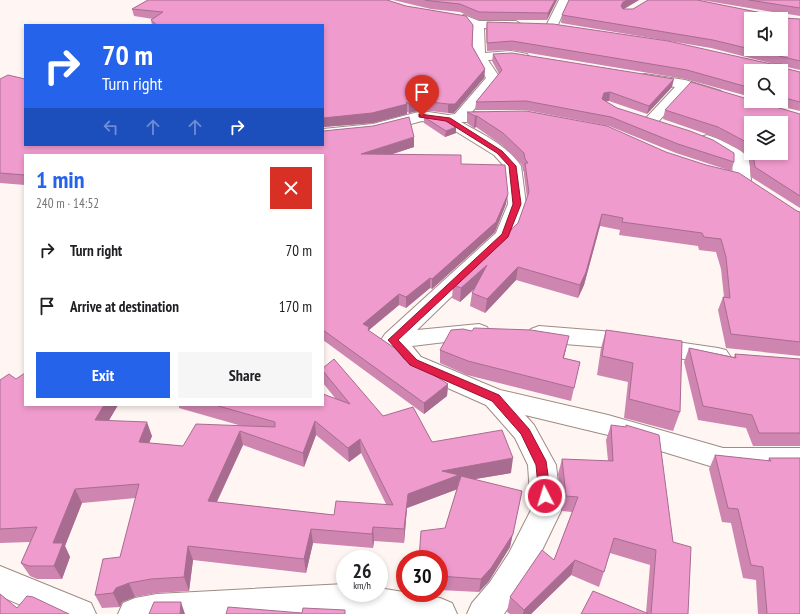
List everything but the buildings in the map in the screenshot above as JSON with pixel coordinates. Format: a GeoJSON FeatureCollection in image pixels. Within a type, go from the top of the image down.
{"type":"FeatureCollection","features":[{"type":"Feature","properties":{"kind":"street"},"geometry":{"type":"LineString","coordinates":[[552,26],[564,0]]}},
{"type":"Feature","properties":{"kind":"street"},"geometry":{"type":"LineString","coordinates":[[454,17],[469,19],[475,24],[480,32],[479,54],[484,66],[493,78],[454,118]]}},
{"type":"Feature","properties":{"kind":"street"},"geometry":{"type":"LineString","coordinates":[[475,24],[533,25],[567,28]]}},
{"type":"Feature","properties":{"kind":"street"},"geometry":{"type":"LineString","coordinates":[[481,57],[511,55],[533,59]]}},
{"type":"Feature","properties":{"kind":"street"},"geometry":{"type":"LineString","coordinates":[[631,76],[685,84],[730,98]]}},
{"type":"Feature","properties":{"kind":"street"},"geometry":{"type":"LineString","coordinates":[[651,122],[685,84]]}},
{"type":"Feature","properties":{"kind":"street"},"geometry":{"type":"LineString","coordinates":[[324,134],[373,129],[422,116],[454,118],[511,117]]}},
{"type":"Feature","properties":{"kind":"street"},"geometry":{"type":"LineString","coordinates":[[393,340],[505,235],[517,204],[513,166],[500,152],[454,118]]}},
{"type":"Feature","properties":{"kind":"street"},"geometry":{"type":"LineString","coordinates":[[694,136],[728,150],[740,159],[742,181]]}},
{"type":"Feature","properties":{"kind":"street"},"geometry":{"type":"LineString","coordinates":[[393,340],[472,332],[508,332],[602,339],[742,360]]}},
{"type":"Feature","properties":{"kind":"street"},"geometry":{"type":"LineString","coordinates":[[393,340],[413,363],[495,398],[608,425],[723,459],[800,459]]}},
{"type":"Feature","properties":{"kind":"street"},"geometry":{"type":"LineString","coordinates":[[484,614],[501,593],[520,563],[546,511],[542,465],[525,432],[495,398]]}},
{"type":"Feature","properties":{"kind":"street"},"geometry":{"type":"LineString","coordinates":[[0,581],[79,614]]}},
{"type":"Feature","properties":{"kind":"street"},"geometry":{"type":"LineString","coordinates":[[135,614],[157,610],[354,599],[440,614]]}},
{"type":"Feature","properties":{"kind":"route"},"geometry":{"type":"LineString","coordinates":[[422,116],[448,120],[500,152],[513,166],[517,204],[505,235],[393,340],[413,363],[495,398],[525,432],[542,465],[545,496]]}}]}
